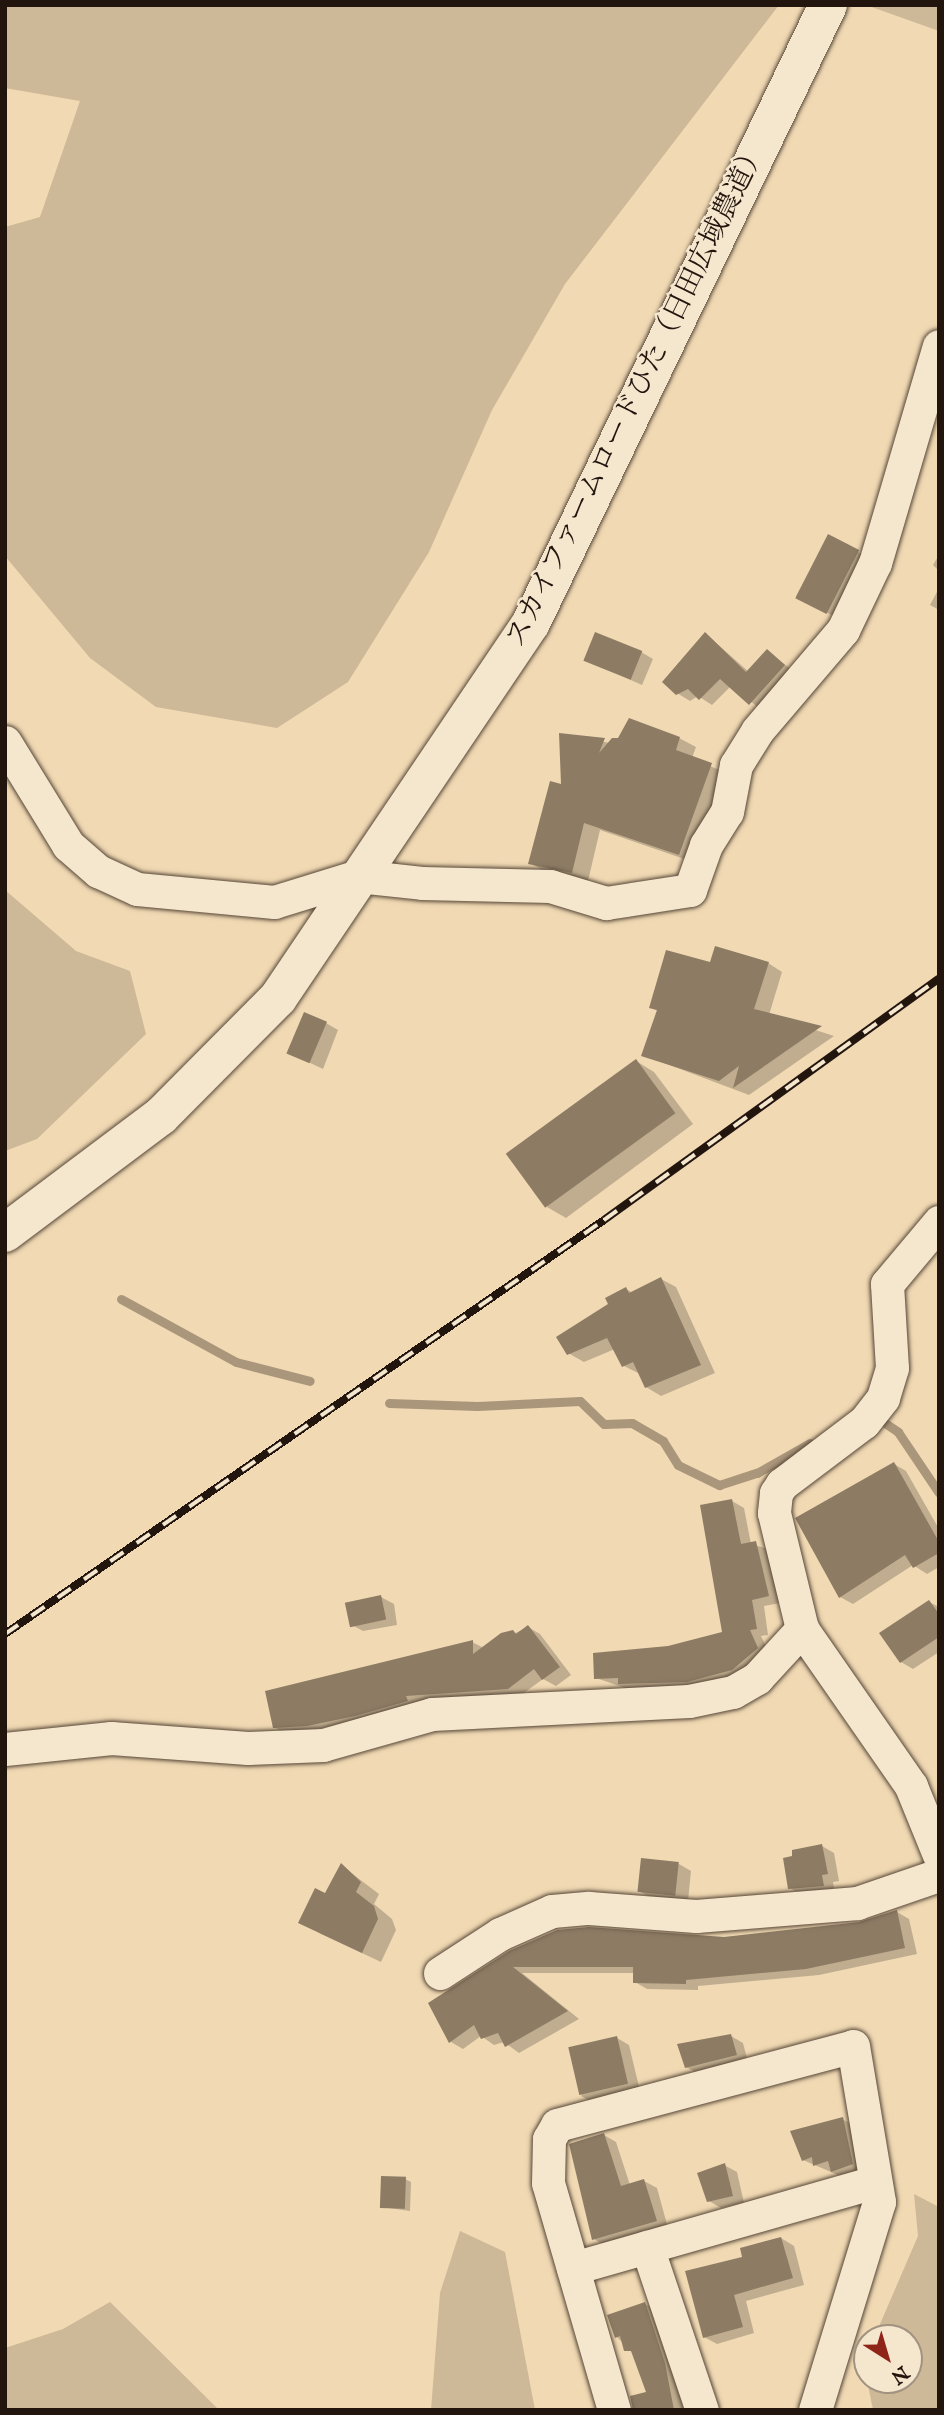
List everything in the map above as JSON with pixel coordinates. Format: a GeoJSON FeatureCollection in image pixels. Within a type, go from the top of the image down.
{"type":"FeatureCollection","features":[{"type":"Feature","properties":{"kind":"street","name":"スカイファームロードひた（日田広域農道）"},"geometry":{"type":"LineString","coordinates":[[5,1233],[160,1116],[268,1008],[531,623],[828,5]]}},
{"type":"Feature","properties":{"kind":"street"},"geometry":{"type":"LineString","coordinates":[[5,741],[68,845],[98,872],[137,889],[274,902],[358,876],[422,883],[550,886],[606,903],[690,890],[706,845],[727,812],[736,765],[757,731],[843,630],[876,564],[936,363]]}},
{"type":"Feature","properties":{"kind":"street"},"geometry":{"type":"LineString","coordinates":[[939,1222],[887,1284],[892,1368],[873,1410],[792,1475],[776,1493],[777,1532],[802,1629],[911,1786],[939,1855]]}},
{"type":"Feature","properties":{"kind":"street"},"geometry":{"type":"LineString","coordinates":[[5,1749],[111,1738],[248,1748],[323,1745],[432,1714],[689,1700],[733,1692],[757,1678],[802,1629]]}},
{"type":"Feature","properties":{"kind":"street"},"geometry":{"type":"LineString","coordinates":[[440,1973],[500,1934],[552,1911],[589,1908],[696,1916],[857,1903],[939,1875]]}},
{"type":"Feature","properties":{"kind":"street"},"geometry":{"type":"LineString","coordinates":[[614,2410],[548,2183],[549,2139],[557,2126],[853,2046],[879,2202],[815,2410]]}},
{"type":"Feature","properties":{"kind":"street"},"geometry":{"type":"LineString","coordinates":[[573,2268],[875,2182]]}},
{"type":"Feature","properties":{"kind":"street"},"geometry":{"type":"LineString","coordinates":[[647,2247],[702,2410]]}},
{"type":"Feature","properties":{"kind":"shaded area"},"geometry":{"type":"Polygon","coordinates":[[[5,5],[779,5],[565,284],[492,410],[429,552],[348,682],[277,728],[156,707],[90,658],[5,556],[5,227],[40,217],[80,101],[5,88],[5,5]]]}},
{"type":"Feature","properties":{"kind":"shaded area"},"geometry":{"type":"Polygon","coordinates":[[[866,5],[939,5],[939,31],[866,5]]]}},
{"type":"Feature","properties":{"kind":"shaded area"},"geometry":{"type":"Polygon","coordinates":[[[5,890],[76,951],[130,971],[146,1034],[37,1139],[5,1151],[5,890]]]}},
{"type":"Feature","properties":{"kind":"shaded area"},"geometry":{"type":"Polygon","coordinates":[[[914,2194],[939,2207],[939,2410],[873,2410],[870,2394],[923,2394],[923,2324],[880,2324],[918,2236],[914,2194]]]}},
{"type":"Feature","properties":{"kind":"shaded area"},"geometry":{"type":"Polygon","coordinates":[[[460,2231],[505,2252],[535,2410],[431,2410],[440,2293],[460,2231]]]}},
{"type":"Feature","properties":{"kind":"shaded area"},"geometry":{"type":"Polygon","coordinates":[[[110,2302],[219,2410],[5,2410],[5,2348],[63,2329],[110,2302]]]}},
{"type":"Feature","properties":{"kind":"building"},"geometry":{"type":"Polygon","coordinates":[[[828,534],[859,550],[826,614],[795,598],[828,534]]]}},
{"type":"Feature","properties":{"kind":"building"},"geometry":{"type":"Polygon","coordinates":[[[595,632],[642,651],[631,680],[583,661],[595,632]]]}},
{"type":"Feature","properties":{"kind":"building"},"geometry":{"type":"Polygon","coordinates":[[[705,632],[746,672],[767,649],[785,665],[749,705],[720,679],[699,700],[688,689],[676,695],[662,682],[705,632]]]}},
{"type":"Feature","properties":{"kind":"building"},"geometry":{"type":"Polygon","coordinates":[[[629,718],[680,737],[676,750],[712,763],[679,855],[584,823],[572,873],[528,864],[550,781],[561,784],[559,733],[605,738],[599,753],[612,738],[618,738],[629,718]]]}},
{"type":"Feature","properties":{"kind":"building"},"geometry":{"type":"Polygon","coordinates":[[[715,946],[769,962],[754,1009],[822,1026],[733,1088],[739,1066],[719,1081],[641,1056],[657,1010],[649,1008],[666,950],[710,962],[715,946]]]}},
{"type":"Feature","properties":{"kind":"building"},"geometry":{"type":"Polygon","coordinates":[[[304,1012],[327,1022],[309,1063],[286,1053],[304,1012]]]}},
{"type":"Feature","properties":{"kind":"building"},"geometry":{"type":"Polygon","coordinates":[[[636,1059],[675,1113],[545,1208],[506,1154],[636,1059]]]}},
{"type":"Feature","properties":{"kind":"building"},"geometry":{"type":"Polygon","coordinates":[[[661,1277],[701,1365],[645,1388],[633,1362],[622,1367],[607,1338],[567,1355],[556,1337],[608,1304],[605,1298],[626,1287],[629,1293],[661,1277]]]}},
{"type":"Feature","properties":{"kind":"building"},"geometry":{"type":"Polygon","coordinates":[[[894,1462],[939,1542],[939,1553],[913,1568],[905,1555],[839,1598],[795,1518],[894,1462]]]}},
{"type":"Feature","properties":{"kind":"building"},"geometry":{"type":"Polygon","coordinates":[[[732,1499],[741,1544],[756,1541],[769,1596],[752,1600],[757,1629],[750,1630],[758,1648],[732,1670],[687,1682],[618,1684],[618,1678],[594,1679],[593,1653],[668,1646],[722,1632],[700,1505],[732,1499]]]}},
{"type":"Feature","properties":{"kind":"building"},"geometry":{"type":"Polygon","coordinates":[[[381,1595],[386,1619],[350,1627],[345,1603],[381,1595]]]}},
{"type":"Feature","properties":{"kind":"building"},"geometry":{"type":"Polygon","coordinates":[[[929,1600],[939,1614],[939,1637],[900,1663],[879,1633],[929,1600]]]}},
{"type":"Feature","properties":{"kind":"building"},"geometry":{"type":"Polygon","coordinates":[[[528,1625],[560,1667],[542,1680],[534,1669],[508,1689],[406,1696],[408,1701],[355,1716],[307,1726],[273,1728],[265,1691],[473,1640],[473,1654],[501,1633],[513,1630],[516,1634],[528,1625]]]}},
{"type":"Feature","properties":{"kind":"building"},"geometry":{"type":"Polygon","coordinates":[[[822,1844],[828,1874],[822,1875],[824,1886],[788,1889],[783,1858],[792,1856],[792,1850],[822,1844]]]}},
{"type":"Feature","properties":{"kind":"building"},"geometry":{"type":"Polygon","coordinates":[[[641,1858],[679,1862],[675,1896],[637,1892],[641,1858]]]}},
{"type":"Feature","properties":{"kind":"building"},"geometry":{"type":"Polygon","coordinates":[[[341,1863],[361,1882],[356,1892],[374,1906],[378,1919],[362,1953],[298,1923],[315,1888],[325,1893],[341,1863]]]}},
{"type":"Feature","properties":{"kind":"building"},"geometry":{"type":"Polygon","coordinates":[[[897,1910],[905,1948],[806,1969],[686,1980],[686,1984],[633,1983],[633,1967],[513,1967],[568,2011],[505,2047],[498,2033],[481,2039],[474,2025],[449,2043],[428,2003],[509,1951],[557,1930],[589,1927],[724,1937],[859,1922],[897,1910]]]}},
{"type":"Feature","properties":{"kind":"building"},"geometry":{"type":"Polygon","coordinates":[[[731,2034],[737,2055],[685,2068],[677,2044],[731,2034]]]}},
{"type":"Feature","properties":{"kind":"building"},"geometry":{"type":"Polygon","coordinates":[[[617,2036],[628,2084],[579,2095],[568,2047],[617,2036]]]}},
{"type":"Feature","properties":{"kind":"building"},"geometry":{"type":"Polygon","coordinates":[[[843,2117],[853,2164],[831,2172],[828,2161],[813,2166],[812,2157],[802,2161],[790,2131],[843,2117]]]}},
{"type":"Feature","properties":{"kind":"building"},"geometry":{"type":"Polygon","coordinates":[[[604,2133],[621,2186],[644,2179],[657,2221],[592,2240],[569,2144],[604,2133]]]}},
{"type":"Feature","properties":{"kind":"building"},"geometry":{"type":"Polygon","coordinates":[[[725,2163],[733,2196],[707,2202],[697,2173],[725,2163]]]}},
{"type":"Feature","properties":{"kind":"building"},"geometry":{"type":"Polygon","coordinates":[[[381,2176],[406,2177],[405,2209],[380,2208],[381,2176]]]}},
{"type":"Feature","properties":{"kind":"building"},"geometry":{"type":"Polygon","coordinates":[[[781,2237],[793,2278],[734,2295],[743,2327],[703,2338],[685,2271],[742,2257],[740,2248],[781,2237]]]}},
{"type":"Feature","properties":{"kind":"building"},"geometry":{"type":"Polygon","coordinates":[[[645,2302],[665,2363],[674,2410],[633,2410],[630,2396],[646,2392],[631,2351],[624,2351],[620,2336],[615,2338],[607,2315],[645,2302]]]}},
{"type":"Feature","properties":{"kind":"waterway"},"geometry":{"type":"LineString","coordinates":[[121,1299],[236,1362],[310,1381]]}},
{"type":"Feature","properties":{"kind":"waterway"},"geometry":{"type":"LineString","coordinates":[[389,1403],[477,1406],[580,1401],[604,1424],[632,1423],[663,1441],[678,1465],[719,1485],[757,1473],[810,1443]]}},
{"type":"Feature","properties":{"kind":"waterway"},"geometry":{"type":"LineString","coordinates":[[876,1417],[898,1432],[939,1493]]}},
{"type":"Feature","properties":{"kind":"railway"},"geometry":{"type":"LineString","coordinates":[[5,1634],[604,1220],[939,978]]}}]}
